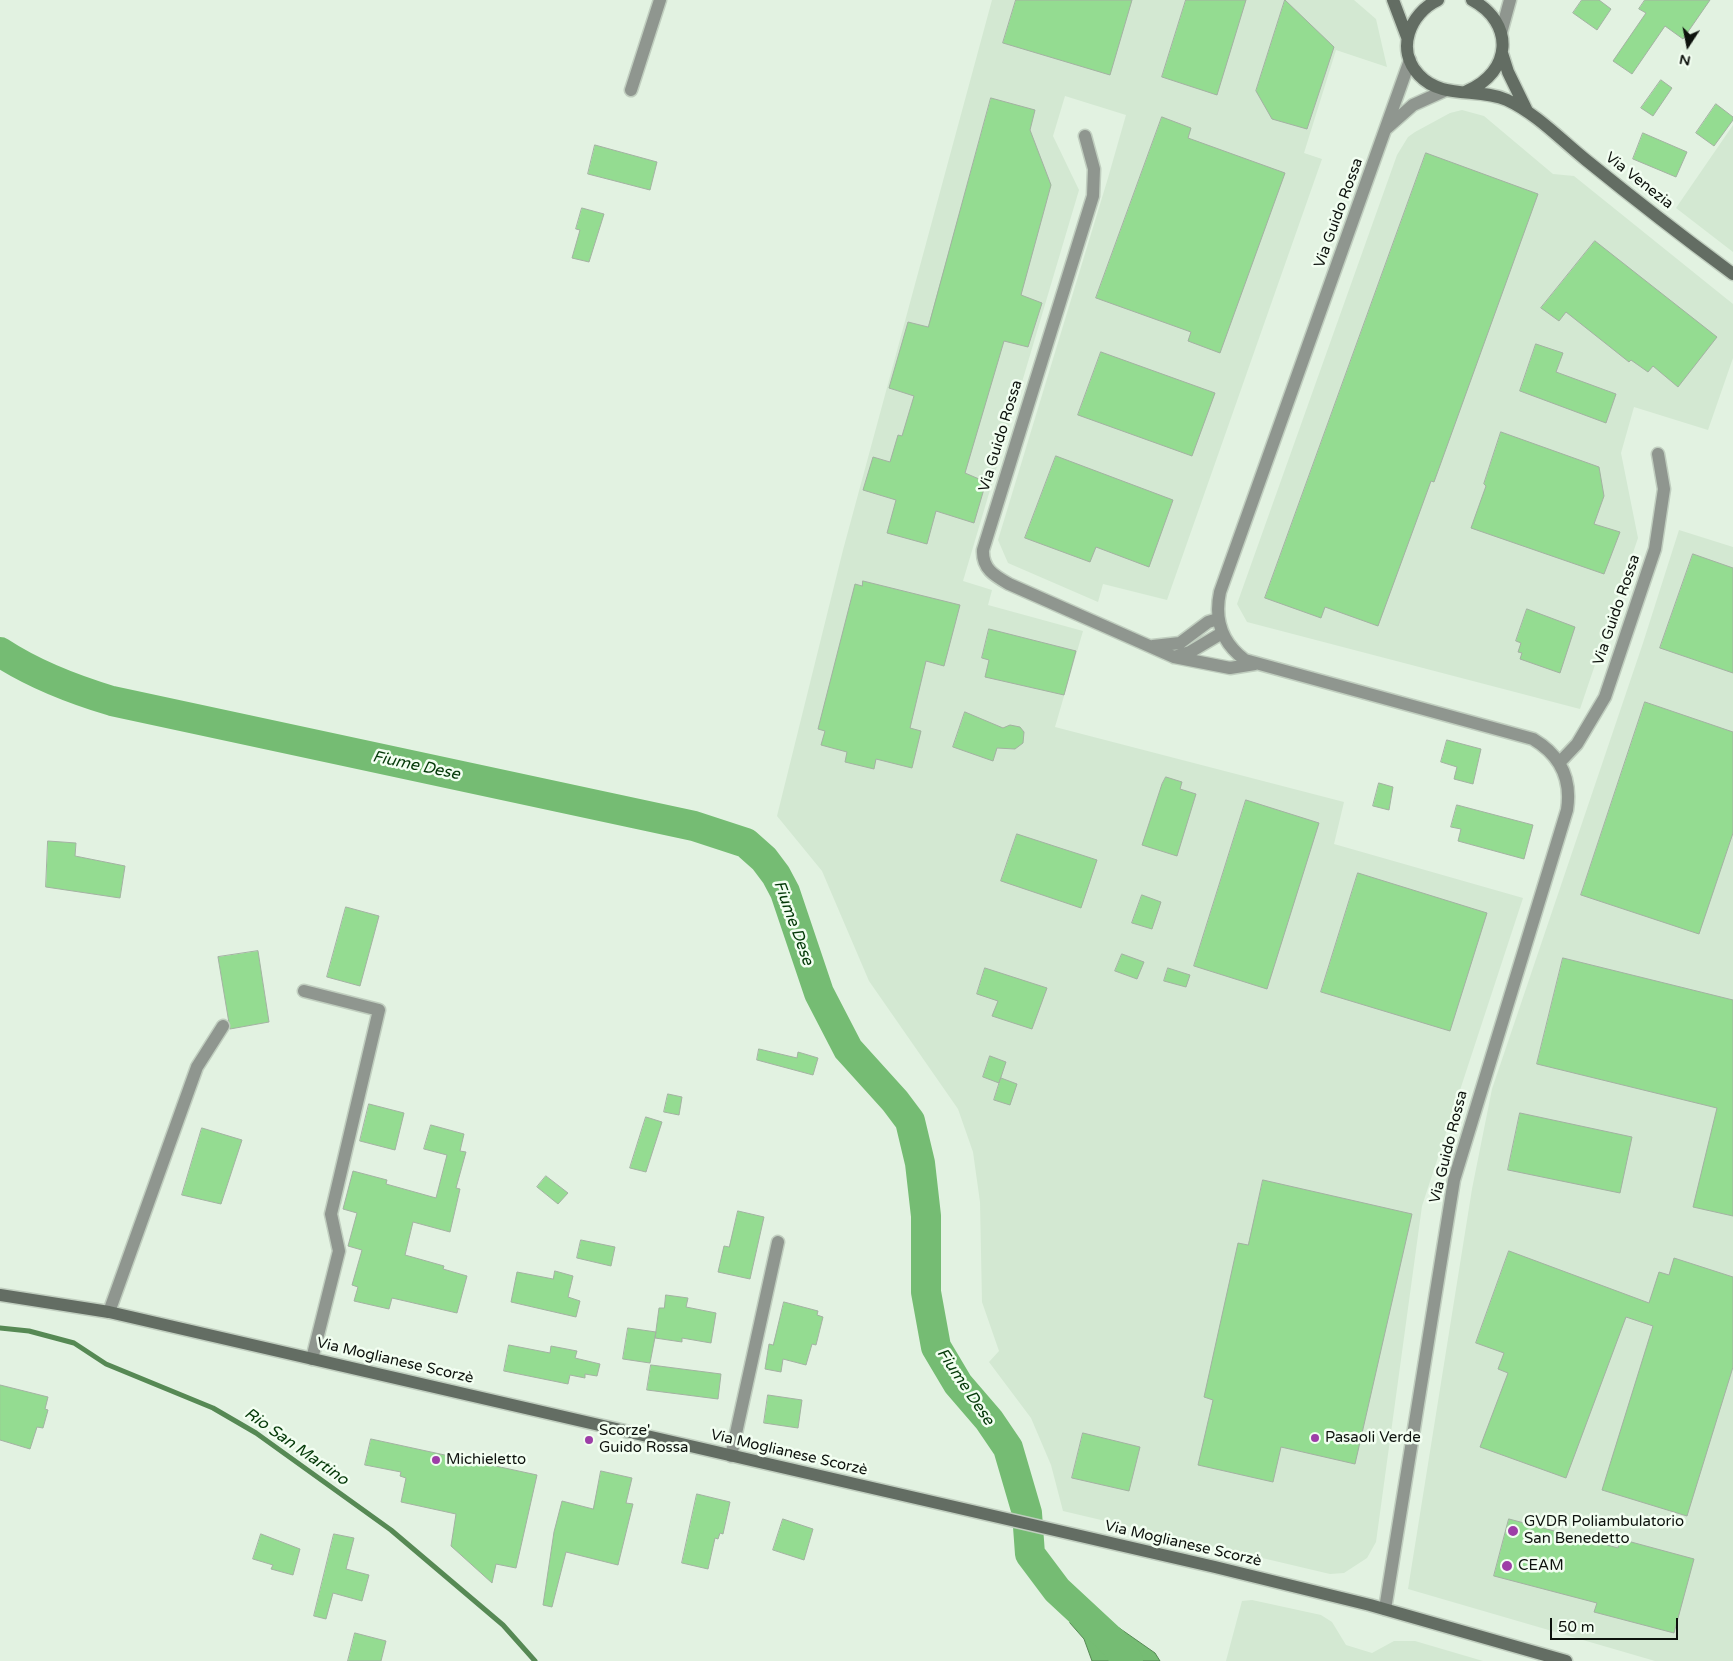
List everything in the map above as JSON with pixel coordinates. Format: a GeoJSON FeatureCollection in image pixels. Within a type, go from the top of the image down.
{"type":"FeatureCollection","features":[{"type":"Feature","properties":{"kind":"main road"},"geometry":{"type":"LineString","coordinates":[[1393,0],[1408,37],[1410,60]]}},
{"type":"Feature","properties":{"kind":"main road"},"geometry":{"type":"LineString","coordinates":[[1408,37],[1411,25],[1418,14],[1438,0]]}},
{"type":"Feature","properties":{"kind":"main road","name":"Via Venezia"},"geometry":{"type":"LineString","coordinates":[[1472,0],[1486,8],[1496,19],[1501,33],[1502,53],[1508,72],[1527,111]]}},
{"type":"Feature","properties":{"kind":"main road","name":"Via Venezia"},"geometry":{"type":"LineString","coordinates":[[1466,91],[1479,86],[1490,78],[1498,66],[1502,53]]}},
{"type":"Feature","properties":{"kind":"main road","name":"Via Venezia"},"geometry":{"type":"LineString","coordinates":[[1410,60],[1417,74],[1430,85],[1444,91],[1489,94],[1507,100],[1527,111],[1593,166],[1733,274]]}},
{"type":"Feature","properties":{"kind":"main road","name":"Via Moglianese Scorzè"},"geometry":{"type":"LineString","coordinates":[[0,1295],[109,1312],[1215,1568],[1385,1609],[1566,1661]]}},
{"type":"Feature","properties":{"kind":"street"},"geometry":{"type":"LineString","coordinates":[[631,90],[660,0]]}},
{"type":"Feature","properties":{"kind":"street"},"geometry":{"type":"LineString","coordinates":[[1501,33],[1510,0]]}},
{"type":"Feature","properties":{"kind":"street","name":"Via Guido Rossa"},"geometry":{"type":"LineString","coordinates":[[1385,1609],[1454,1180],[1487,1066],[1567,810],[1568,785],[1560,762],[1543,745],[1522,735],[1255,664],[1237,654],[1222,633],[1217,610],[1220,592],[1410,60]]}},
{"type":"Feature","properties":{"kind":"street","name":"Via Guido Rossa"},"geometry":{"type":"LineString","coordinates":[[1386,129],[1413,105],[1444,91]]}},
{"type":"Feature","properties":{"kind":"street","name":"Via Guido Rossa"},"geometry":{"type":"LineString","coordinates":[[1085,136],[1094,169],[1093,196],[983,556],[985,564],[994,576],[1103,627],[1153,646],[1174,657],[1230,668],[1255,664]]}},
{"type":"Feature","properties":{"kind":"street","name":"Via Guido Rossa"},"geometry":{"type":"LineString","coordinates":[[1560,762],[1577,744],[1605,697],[1655,549],[1664,489],[1658,454]]}},
{"type":"Feature","properties":{"kind":"street","name":"Via Guido Rossa"},"geometry":{"type":"LineString","coordinates":[[1153,646],[1180,643],[1208,622],[1218,619]]}},
{"type":"Feature","properties":{"kind":"street"},"geometry":{"type":"LineString","coordinates":[[1174,657],[1190,652],[1222,633]]}},
{"type":"Feature","properties":{"kind":"street"},"geometry":{"type":"LineString","coordinates":[[304,991],[380,1010],[331,1214],[340,1251],[312,1358]]}},
{"type":"Feature","properties":{"kind":"street"},"geometry":{"type":"LineString","coordinates":[[109,1312],[196,1067],[223,1026]]}},
{"type":"Feature","properties":{"kind":"street"},"geometry":{"type":"LineString","coordinates":[[731,1456],[778,1242]]}},
{"type":"Feature","properties":{"kind":"shaded area"},"geometry":{"type":"Polygon","coordinates":[[[992,0],[1354,0],[1376,19],[1387,67],[1336,50],[1304,153],[1322,159],[1167,600],[1103,584],[1098,602],[1008,563],[998,540],[1126,115],[1065,96],[1053,136],[1079,190],[963,581],[992,590],[988,605],[1083,631],[1055,727],[1344,802],[1334,844],[1523,898],[1422,1206],[1376,1542],[1367,1558],[1344,1573],[1330,1574],[1063,1511],[1051,1465],[1031,1418],[989,1362],[999,1351],[982,1302],[980,1202],[973,1152],[958,1109],[869,981],[822,871],[777,816],[843,550],[992,0]]]}},
{"type":"Feature","properties":{"kind":"shaded area"},"geometry":{"type":"Polygon","coordinates":[[[1462,110],[1484,116],[1553,174],[1574,176],[1733,304],[1733,358],[1708,430],[1634,407],[1621,453],[1638,538],[1580,709],[1247,622],[1237,604],[1397,155],[1408,137],[1415,132],[1450,113],[1462,110]]]}},
{"type":"Feature","properties":{"kind":"shaded area"},"geometry":{"type":"Polygon","coordinates":[[[1733,125],[1733,252],[1676,208],[1733,125]]]}},
{"type":"Feature","properties":{"kind":"shaded area"},"geometry":{"type":"Polygon","coordinates":[[[1679,530],[1733,547],[1733,1661],[1655,1661],[1408,1589],[1472,1189],[1492,1089],[1643,643],[1679,530]]]}},
{"type":"Feature","properties":{"kind":"shaded area"},"geometry":{"type":"Polygon","coordinates":[[[1252,1600],[1321,1615],[1332,1622],[1346,1645],[1372,1653],[1394,1641],[1415,1641],[1483,1661],[1226,1661],[1242,1601],[1252,1600]]]}},
{"type":"Feature","properties":{"kind":"shaded area"},"geometry":{"type":"Polygon","coordinates":[[[1082,1602],[1155,1653],[1160,1661],[1092,1661],[1084,1639],[1070,1623],[1082,1602]]]}},
{"type":"Feature","properties":{"kind":"building"},"geometry":{"type":"Polygon","coordinates":[[[1016,0],[1132,0],[1110,75],[1003,43],[1016,0]]]}},
{"type":"Feature","properties":{"kind":"building"},"geometry":{"type":"Polygon","coordinates":[[[1186,0],[1246,0],[1217,95],[1162,77],[1186,0]]]}},
{"type":"Feature","properties":{"kind":"building"},"geometry":{"type":"Polygon","coordinates":[[[1285,0],[1334,47],[1307,129],[1272,119],[1256,91],[1285,0]]]}},
{"type":"Feature","properties":{"kind":"building"},"geometry":{"type":"Polygon","coordinates":[[[1582,0],[1599,0],[1611,9],[1597,30],[1573,13],[1582,0]]]}},
{"type":"Feature","properties":{"kind":"building"},"geometry":{"type":"Polygon","coordinates":[[[1645,0],[1710,0],[1683,39],[1665,26],[1632,74],[1613,61],[1646,13],[1639,9],[1645,0]]]}},
{"type":"Feature","properties":{"kind":"building"},"geometry":{"type":"Polygon","coordinates":[[[1661,80],[1672,88],[1653,116],[1641,108],[1661,80]]]}},
{"type":"Feature","properties":{"kind":"building"},"geometry":{"type":"Polygon","coordinates":[[[991,98],[1035,110],[1030,130],[1051,185],[1021,295],[1042,303],[1028,347],[1004,341],[965,473],[986,482],[974,523],[936,511],[927,544],[887,533],[896,500],[863,490],[873,457],[890,462],[898,435],[902,436],[914,396],[889,388],[908,322],[928,327],[991,98]]]}},
{"type":"Feature","properties":{"kind":"building"},"geometry":{"type":"Polygon","coordinates":[[[1716,104],[1733,117],[1733,120],[1714,146],[1696,133],[1716,104]]]}},
{"type":"Feature","properties":{"kind":"building"},"geometry":{"type":"Polygon","coordinates":[[[1162,117],[1191,128],[1188,138],[1285,173],[1220,353],[1188,341],[1191,332],[1096,298],[1162,117]]]}},
{"type":"Feature","properties":{"kind":"building"},"geometry":{"type":"Polygon","coordinates":[[[1643,133],[1687,152],[1676,177],[1633,159],[1643,133]]]}},
{"type":"Feature","properties":{"kind":"building"},"geometry":{"type":"Polygon","coordinates":[[[595,145],[657,162],[650,190],[588,174],[595,145]]]}},
{"type":"Feature","properties":{"kind":"building"},"geometry":{"type":"Polygon","coordinates":[[[1426,153],[1538,194],[1434,482],[1431,481],[1378,626],[1325,607],[1321,618],[1265,598],[1426,153]]]}},
{"type":"Feature","properties":{"kind":"building"},"geometry":{"type":"Polygon","coordinates":[[[582,208],[604,214],[589,262],[572,258],[580,230],[576,229],[582,208]]]}},
{"type":"Feature","properties":{"kind":"building"},"geometry":{"type":"Polygon","coordinates":[[[1595,241],[1717,337],[1678,387],[1653,366],[1648,372],[1631,360],[1629,362],[1566,312],[1559,321],[1541,308],[1595,241]]]}},
{"type":"Feature","properties":{"kind":"building"},"geometry":{"type":"Polygon","coordinates":[[[1536,344],[1563,353],[1556,372],[1616,394],[1606,423],[1520,391],[1536,344]]]}},
{"type":"Feature","properties":{"kind":"building"},"geometry":{"type":"Polygon","coordinates":[[[1101,352],[1215,393],[1192,456],[1078,415],[1101,352]]]}},
{"type":"Feature","properties":{"kind":"building"},"geometry":{"type":"Polygon","coordinates":[[[1501,432],[1599,467],[1604,496],[1594,524],[1620,532],[1604,574],[1471,528],[1486,486],[1484,484],[1501,432]]]}},
{"type":"Feature","properties":{"kind":"building"},"geometry":{"type":"Polygon","coordinates":[[[1056,456],[1173,500],[1149,567],[1096,547],[1090,562],[1025,538],[1056,456]]]}},
{"type":"Feature","properties":{"kind":"building"},"geometry":{"type":"Polygon","coordinates":[[[1693,554],[1733,568],[1733,673],[1660,648],[1693,554]]]}},
{"type":"Feature","properties":{"kind":"building"},"geometry":{"type":"Polygon","coordinates":[[[863,581],[960,605],[944,666],[926,661],[910,728],[921,731],[912,768],[876,759],[874,769],[845,762],[847,752],[821,745],[825,731],[818,729],[855,584],[862,586],[863,581]]]}},
{"type":"Feature","properties":{"kind":"building"},"geometry":{"type":"Polygon","coordinates":[[[1527,609],[1575,627],[1560,673],[1520,659],[1522,653],[1518,652],[1521,643],[1516,641],[1527,609]]]}},
{"type":"Feature","properties":{"kind":"building"},"geometry":{"type":"Polygon","coordinates":[[[989,629],[1076,651],[1064,695],[985,677],[989,660],[982,658],[989,629]]]}},
{"type":"Feature","properties":{"kind":"building"},"geometry":{"type":"Polygon","coordinates":[[[1645,702],[1733,732],[1733,833],[1699,934],[1581,895],[1645,702]]]}},
{"type":"Feature","properties":{"kind":"building"},"geometry":{"type":"Polygon","coordinates":[[[965,712],[1003,728],[1010,725],[1020,727],[1024,732],[1023,743],[1015,749],[997,748],[993,761],[953,747],[965,712]]]}},
{"type":"Feature","properties":{"kind":"building"},"geometry":{"type":"Polygon","coordinates":[[[1447,740],[1481,749],[1473,784],[1454,779],[1457,767],[1441,762],[1447,740]]]}},
{"type":"Feature","properties":{"kind":"building"},"geometry":{"type":"Polygon","coordinates":[[[1166,777],[1182,782],[1180,789],[1196,794],[1177,856],[1142,845],[1166,777]]]}},
{"type":"Feature","properties":{"kind":"building"},"geometry":{"type":"Polygon","coordinates":[[[1379,783],[1393,787],[1389,810],[1373,806],[1379,783]]]}},
{"type":"Feature","properties":{"kind":"building"},"geometry":{"type":"Polygon","coordinates":[[[1246,800],[1319,823],[1267,989],[1194,966],[1246,800]]]}},
{"type":"Feature","properties":{"kind":"building"},"geometry":{"type":"Polygon","coordinates":[[[1457,805],[1533,825],[1524,859],[1458,841],[1461,829],[1451,827],[1457,805]]]}},
{"type":"Feature","properties":{"kind":"building"},"geometry":{"type":"Polygon","coordinates":[[[1017,834],[1097,860],[1081,908],[1001,881],[1017,834]]]}},
{"type":"Feature","properties":{"kind":"building"},"geometry":{"type":"Polygon","coordinates":[[[48,841],[76,843],[75,856],[125,866],[120,898],[46,887],[48,841]]]}},
{"type":"Feature","properties":{"kind":"building"},"geometry":{"type":"Polygon","coordinates":[[[1358,873],[1487,913],[1450,1031],[1321,992],[1358,873]]]}},
{"type":"Feature","properties":{"kind":"building"},"geometry":{"type":"Polygon","coordinates":[[[1142,895],[1161,902],[1152,929],[1132,923],[1142,895]]]}},
{"type":"Feature","properties":{"kind":"building"},"geometry":{"type":"Polygon","coordinates":[[[346,907],[379,916],[360,986],[327,977],[346,907]]]}},
{"type":"Feature","properties":{"kind":"building"},"geometry":{"type":"Polygon","coordinates":[[[258,951],[269,1022],[230,1029],[218,957],[258,951]]]}},
{"type":"Feature","properties":{"kind":"building"},"geometry":{"type":"Polygon","coordinates":[[[1122,954],[1144,962],[1137,979],[1115,971],[1122,954]]]}},
{"type":"Feature","properties":{"kind":"building"},"geometry":{"type":"Polygon","coordinates":[[[1563,958],[1733,1000],[1733,1216],[1693,1207],[1717,1108],[1537,1064],[1563,958]]]}},
{"type":"Feature","properties":{"kind":"building"},"geometry":{"type":"Polygon","coordinates":[[[985,968],[1047,988],[1032,1029],[992,1016],[998,1001],[977,994],[985,968]]]}},
{"type":"Feature","properties":{"kind":"building"},"geometry":{"type":"Polygon","coordinates":[[[1168,968],[1190,975],[1186,987],[1164,981],[1168,968]]]}},
{"type":"Feature","properties":{"kind":"building"},"geometry":{"type":"Polygon","coordinates":[[[759,1049],[797,1058],[798,1052],[818,1058],[813,1075],[757,1060],[759,1049]]]}},
{"type":"Feature","properties":{"kind":"building"},"geometry":{"type":"Polygon","coordinates":[[[990,1056],[1006,1062],[999,1083],[983,1077],[990,1056]]]}},
{"type":"Feature","properties":{"kind":"building"},"geometry":{"type":"Polygon","coordinates":[[[1001,1078],[1017,1084],[1010,1105],[994,1100],[1001,1078]]]}},
{"type":"Feature","properties":{"kind":"building"},"geometry":{"type":"Polygon","coordinates":[[[668,1094],[682,1097],[679,1115],[664,1112],[668,1094]]]}},
{"type":"Feature","properties":{"kind":"building"},"geometry":{"type":"Polygon","coordinates":[[[369,1104],[404,1113],[395,1150],[360,1141],[369,1104]]]}},
{"type":"Feature","properties":{"kind":"building"},"geometry":{"type":"Polygon","coordinates":[[[1520,1113],[1632,1137],[1620,1193],[1508,1170],[1520,1113]]]}},
{"type":"Feature","properties":{"kind":"building"},"geometry":{"type":"Polygon","coordinates":[[[646,1117],[662,1122],[646,1172],[630,1168],[646,1117]]]}},
{"type":"Feature","properties":{"kind":"building"},"geometry":{"type":"Polygon","coordinates":[[[431,1125],[464,1134],[460,1151],[466,1152],[456,1188],[460,1189],[450,1232],[413,1222],[405,1255],[444,1266],[443,1269],[467,1276],[457,1313],[392,1298],[389,1309],[354,1301],[358,1287],[352,1285],[362,1250],[348,1246],[357,1213],[343,1209],[353,1171],[387,1180],[386,1184],[436,1198],[447,1155],[424,1149],[431,1125]]]}},
{"type":"Feature","properties":{"kind":"building"},"geometry":{"type":"Polygon","coordinates":[[[202,1128],[242,1140],[221,1204],[182,1195],[202,1128]]]}},
{"type":"Feature","properties":{"kind":"building"},"geometry":{"type":"Polygon","coordinates":[[[546,1176],[568,1193],[558,1204],[537,1187],[546,1176]]]}},
{"type":"Feature","properties":{"kind":"building"},"geometry":{"type":"Polygon","coordinates":[[[1263,1180],[1412,1214],[1355,1464],[1281,1447],[1273,1482],[1198,1465],[1213,1400],[1204,1397],[1238,1243],[1248,1245],[1263,1180]]]}},
{"type":"Feature","properties":{"kind":"building"},"geometry":{"type":"Polygon","coordinates":[[[738,1211],[764,1217],[750,1279],[718,1272],[724,1246],[729,1247],[738,1211]]]}},
{"type":"Feature","properties":{"kind":"building"},"geometry":{"type":"Polygon","coordinates":[[[581,1240],[615,1247],[611,1266],[577,1258],[581,1240]]]}},
{"type":"Feature","properties":{"kind":"building"},"geometry":{"type":"Polygon","coordinates":[[[1509,1251],[1649,1303],[1659,1272],[1669,1275],[1674,1258],[1733,1277],[1733,1367],[1687,1516],[1602,1490],[1653,1326],[1626,1317],[1566,1478],[1480,1447],[1508,1373],[1498,1369],[1504,1353],[1476,1343],[1509,1251]]]}},
{"type":"Feature","properties":{"kind":"building"},"geometry":{"type":"Polygon","coordinates":[[[555,1271],[573,1276],[568,1297],[580,1301],[576,1317],[511,1302],[517,1272],[553,1279],[555,1271]]]}},
{"type":"Feature","properties":{"kind":"building"},"geometry":{"type":"Polygon","coordinates":[[[666,1295],[688,1298],[686,1307],[716,1313],[711,1343],[682,1338],[682,1342],[655,1338],[659,1308],[664,1308],[666,1295]]]}},
{"type":"Feature","properties":{"kind":"building"},"geometry":{"type":"Polygon","coordinates":[[[784,1302],[818,1311],[817,1315],[823,1317],[816,1345],[812,1344],[806,1365],[783,1359],[781,1372],[765,1369],[769,1344],[773,1345],[784,1302]]]}},
{"type":"Feature","properties":{"kind":"building"},"geometry":{"type":"Polygon","coordinates":[[[628,1328],[656,1332],[650,1363],[623,1359],[628,1328]]]}},
{"type":"Feature","properties":{"kind":"building"},"geometry":{"type":"Polygon","coordinates":[[[509,1345],[550,1353],[551,1346],[577,1351],[575,1358],[600,1364],[597,1376],[585,1374],[585,1378],[570,1375],[568,1384],[504,1371],[509,1345]]]}},
{"type":"Feature","properties":{"kind":"building"},"geometry":{"type":"Polygon","coordinates":[[[651,1365],[721,1374],[718,1399],[647,1390],[651,1365]]]}},
{"type":"Feature","properties":{"kind":"building"},"geometry":{"type":"Polygon","coordinates":[[[0,1385],[48,1397],[45,1409],[48,1410],[43,1428],[37,1427],[30,1449],[0,1440],[0,1385]]]}},
{"type":"Feature","properties":{"kind":"building"},"geometry":{"type":"Polygon","coordinates":[[[768,1395],[802,1400],[798,1428],[764,1423],[768,1395]]]}},
{"type":"Feature","properties":{"kind":"building"},"geometry":{"type":"Polygon","coordinates":[[[1083,1433],[1140,1447],[1129,1491],[1072,1478],[1083,1433]]]}},
{"type":"Feature","properties":{"kind":"building"},"geometry":{"type":"Polygon","coordinates":[[[371,1439],[537,1475],[516,1568],[496,1564],[492,1583],[451,1546],[456,1514],[401,1502],[406,1478],[400,1476],[401,1472],[365,1465],[371,1439]]]}},
{"type":"Feature","properties":{"kind":"building"},"geometry":{"type":"Polygon","coordinates":[[[601,1471],[632,1478],[626,1503],[633,1504],[618,1565],[566,1552],[552,1607],[543,1605],[554,1532],[562,1501],[593,1509],[601,1471]]]}},
{"type":"Feature","properties":{"kind":"building"},"geometry":{"type":"Polygon","coordinates":[[[697,1494],[730,1502],[723,1534],[720,1533],[718,1539],[715,1538],[708,1569],[682,1563],[697,1494]]]}},
{"type":"Feature","properties":{"kind":"building"},"geometry":{"type":"Polygon","coordinates":[[[783,1519],[813,1529],[804,1560],[773,1550],[783,1519]]]}},
{"type":"Feature","properties":{"kind":"building"},"geometry":{"type":"Polygon","coordinates":[[[1509,1519],[1618,1548],[1620,1539],[1694,1559],[1674,1633],[1594,1612],[1597,1603],[1494,1576],[1509,1519]]]}},
{"type":"Feature","properties":{"kind":"building"},"geometry":{"type":"Polygon","coordinates":[[[261,1534],[300,1549],[293,1575],[271,1569],[273,1565],[253,1559],[261,1534]]]}},
{"type":"Feature","properties":{"kind":"building"},"geometry":{"type":"Polygon","coordinates":[[[334,1534],[354,1538],[346,1569],[369,1575],[362,1601],[333,1593],[326,1619],[314,1616],[334,1534]]]}},
{"type":"Feature","properties":{"kind":"building"},"geometry":{"type":"Polygon","coordinates":[[[355,1633],[386,1641],[381,1661],[348,1661],[355,1633]]]}},
{"type":"Feature","properties":{"kind":"waterway","name":"Fiume Dese"},"geometry":{"type":"LineString","coordinates":[[0,652],[54,681],[112,701],[694,826],[746,843],[764,859],[776,875],[785,892],[819,993],[848,1049],[895,1101],[910,1121],[920,1163],[926,1216],[926,1292],[936,1347],[958,1384],[989,1420],[1008,1448],[1027,1513],[1030,1554],[1057,1590],[1113,1642],[1128,1661]]}},
{"type":"Feature","properties":{"kind":"waterway","name":"Rio San Martino"},"geometry":{"type":"LineString","coordinates":[[0,1328],[29,1331],[74,1343],[106,1364],[213,1408],[256,1433],[391,1530],[503,1625],[535,1661]]}},
{"type":"Feature","properties":{"kind":"place","name":"Pasaoli Verde"},"geometry":{"type":"Point","coordinates":[1315,1438]}},
{"type":"Feature","properties":{"kind":"place","name":"Scorze' Guido Rossa"},"geometry":{"type":"Point","coordinates":[589,1440]}},
{"type":"Feature","properties":{"kind":"place","name":"Michieletto"},"geometry":{"type":"Point","coordinates":[436,1460]}},
{"type":"Feature","properties":{"kind":"place","name":"GVDR Poliambulatorio San Benedetto"},"geometry":{"type":"Point","coordinates":[1513,1531]}},
{"type":"Feature","properties":{"kind":"place","name":"CEAM"},"geometry":{"type":"Point","coordinates":[1507,1566]}}]}
